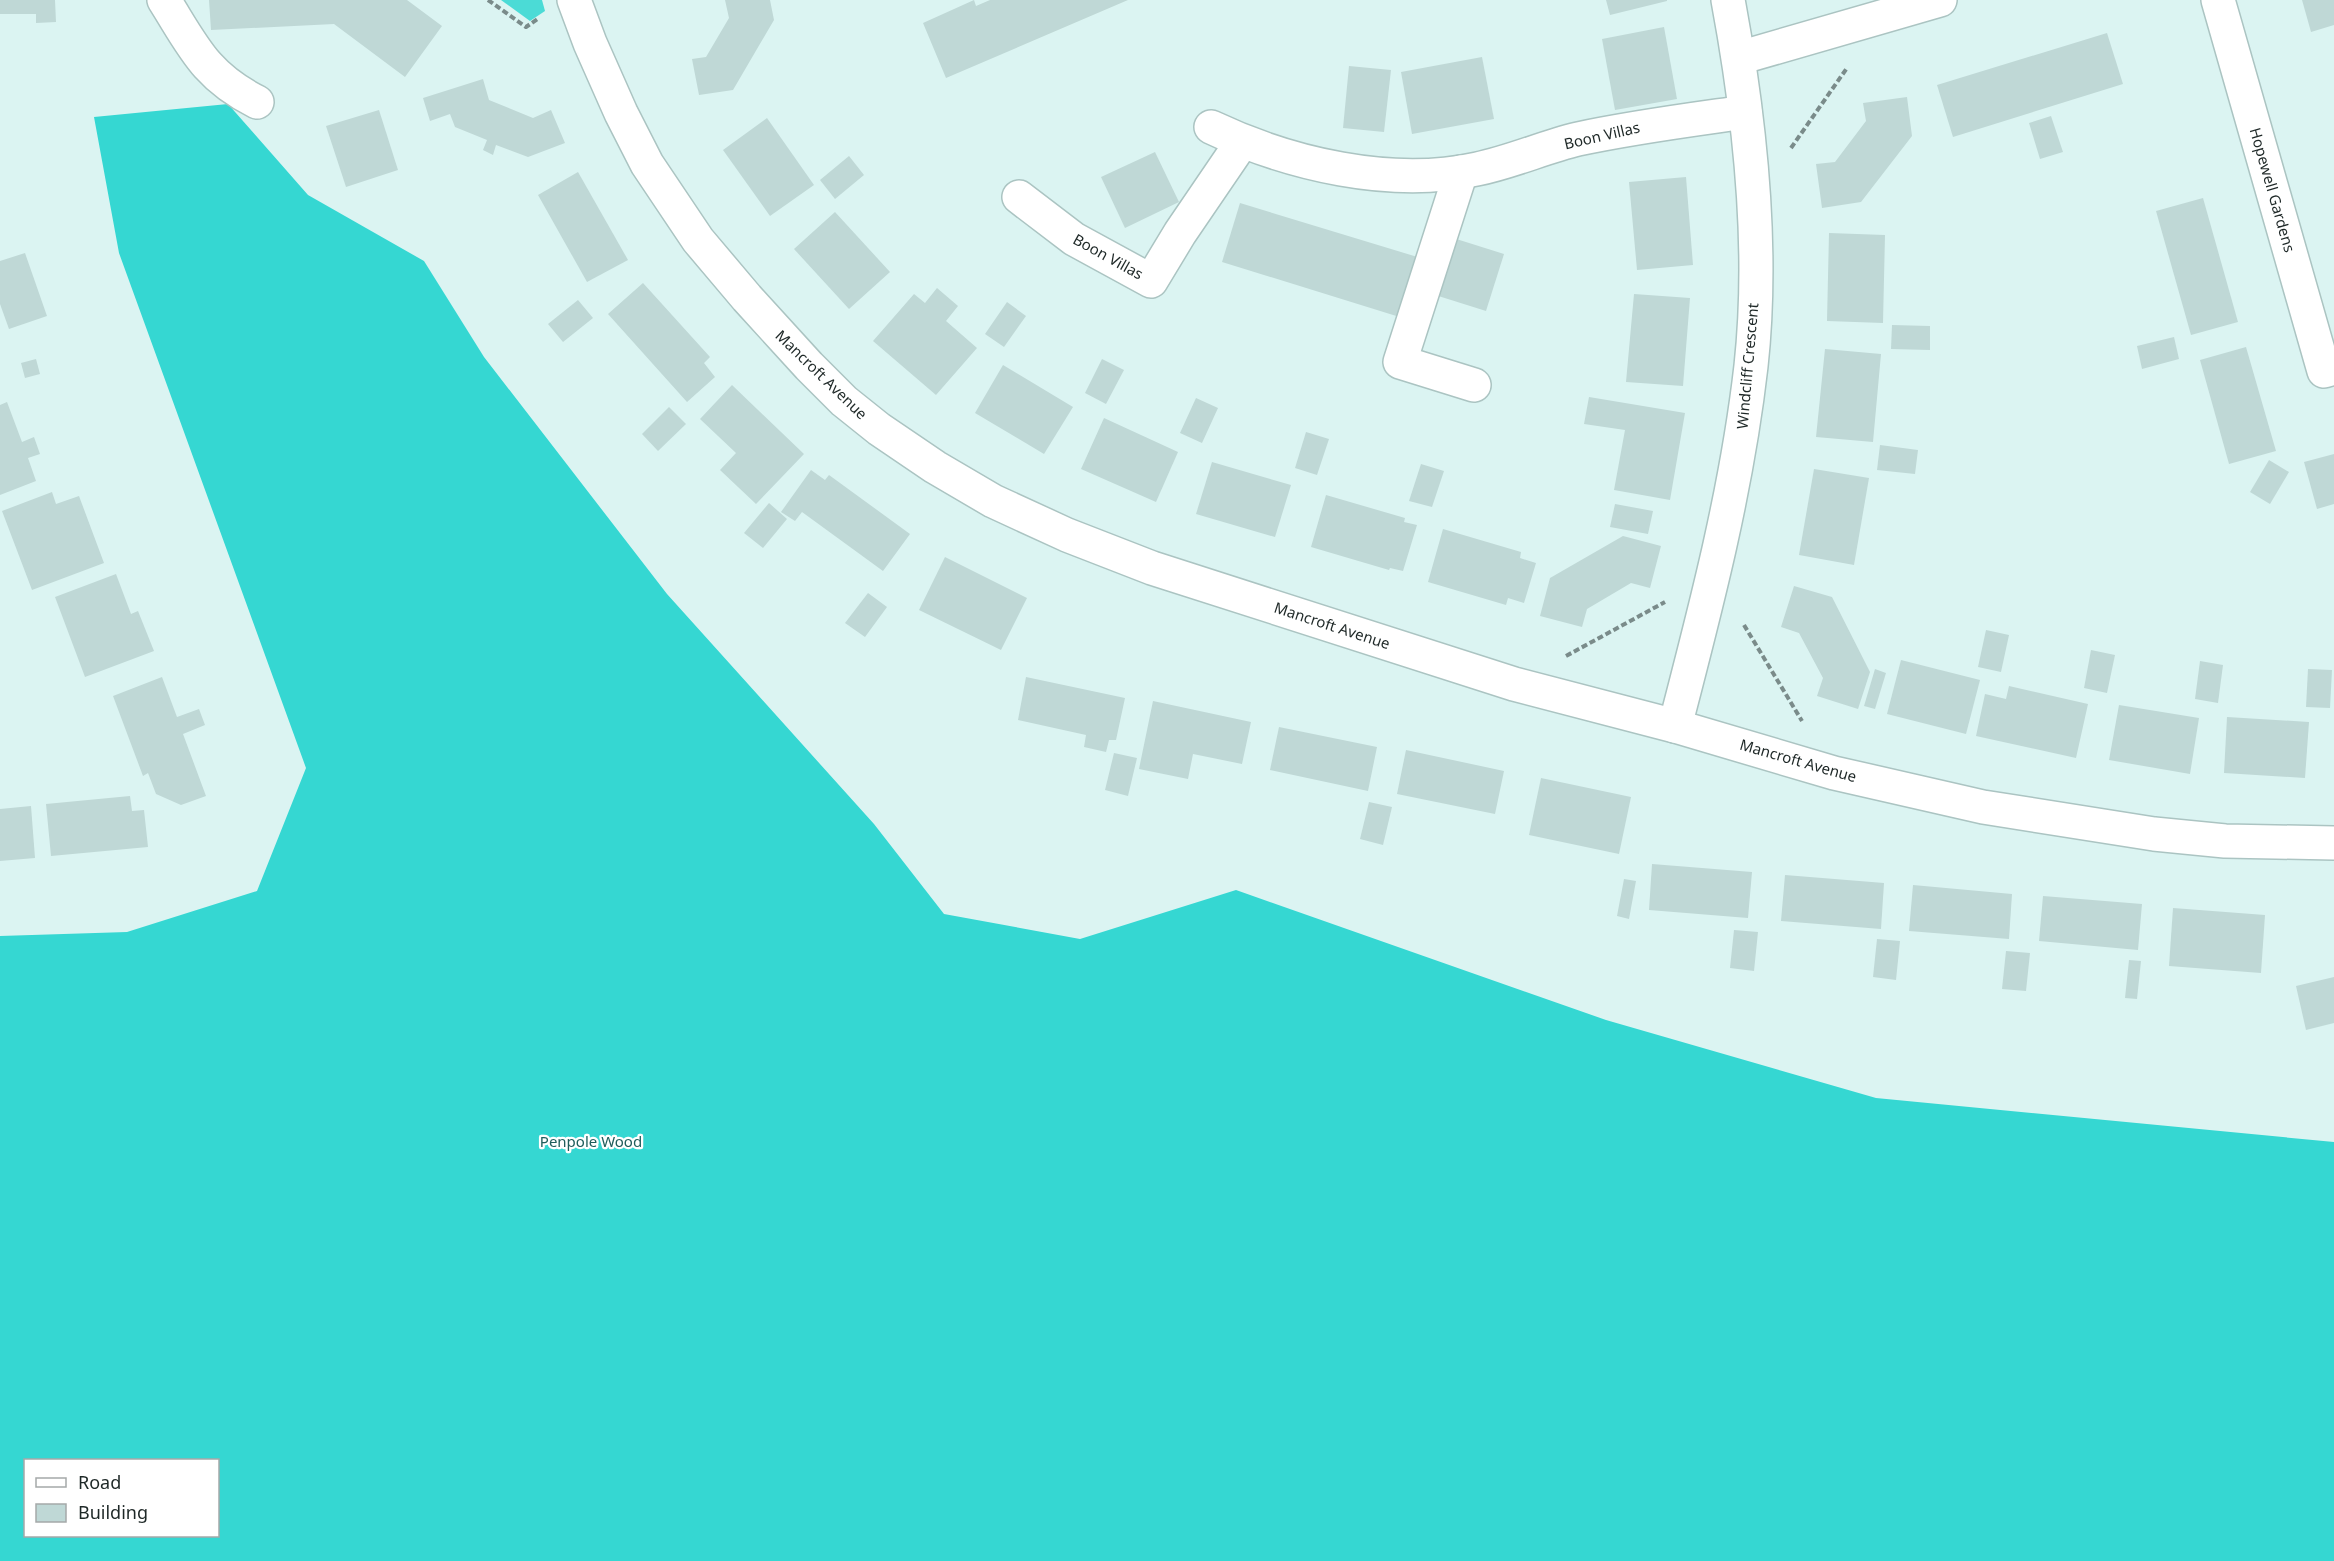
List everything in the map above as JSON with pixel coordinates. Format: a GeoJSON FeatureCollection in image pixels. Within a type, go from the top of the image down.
{"type":"FeatureCollection","features":[{"type":"Feature","properties":{"kind":"street"},"geometry":{"type":"LineString","coordinates":[[164,0],[192,47],[214,73],[238,93],[257,102]]}},
{"type":"Feature","properties":{"kind":"street","name":"Mancroft Avenue"},"geometry":{"type":"LineString","coordinates":[[574,0],[621,113],[647,164],[698,240],[747,298],[844,401],[879,429],[935,467],[993,501],[1056,531],[1152,568],[1514,684],[1675,726],[1834,773],[1983,807],[2154,834],[2237,841],[2334,843]]}},
{"type":"Feature","properties":{"kind":"street","name":"Windcliff Crescent"},"geometry":{"type":"LineString","coordinates":[[1675,726],[1714,576],[1738,463],[1751,364],[1755,284],[1753,202],[1739,58],[1728,0]]}},
{"type":"Feature","properties":{"kind":"street"},"geometry":{"type":"LineString","coordinates":[[1739,58],[1940,0]]}},
{"type":"Feature","properties":{"kind":"street","name":"Hopewell Gardens"},"geometry":{"type":"LineString","coordinates":[[2218,0],[2324,371],[2334,368]]}},
{"type":"Feature","properties":{"kind":"street","name":"Boon Villas"},"geometry":{"type":"LineString","coordinates":[[1210,127],[1242,142],[1332,168],[1413,175],[1461,172],[1516,160],[1571,141],[1602,134],[1745,112]]}},
{"type":"Feature","properties":{"kind":"street","name":"Boon Villas"},"geometry":{"type":"LineString","coordinates":[[1019,197],[1074,239],[1151,280],[1242,142]]}},
{"type":"Feature","properties":{"kind":"street"},"geometry":{"type":"LineString","coordinates":[[1461,172],[1400,362],[1474,385]]}},
{"type":"Feature","properties":{"kind":"path"},"geometry":{"type":"LineString","coordinates":[[488,0],[526,27],[545,14]]}},
{"type":"Feature","properties":{"kind":"path"},"geometry":{"type":"LineString","coordinates":[[1753,202],[1885,16]]}},
{"type":"Feature","properties":{"kind":"shaded area"},"geometry":{"type":"Polygon","coordinates":[[[501,0],[542,0],[545,11],[530,21],[501,0]]]}},
{"type":"Feature","properties":{"kind":"green space","name":"Penpole Wood"},"geometry":{"type":"Polygon","coordinates":[[[228,104],[308,195],[424,261],[484,357],[667,594],[874,824],[944,914],[1080,939],[1236,890],[1606,1020],[1876,1098],[2334,1142],[2334,1561],[0,1561],[0,936],[127,932],[257,891],[306,768],[119,253],[94,117],[228,104]]]}},
{"type":"Feature","properties":{"kind":"building"},"geometry":{"type":"Polygon","coordinates":[[[0,0],[55,0],[56,22],[36,23],[36,14],[0,14],[0,0]]]}},
{"type":"Feature","properties":{"kind":"building"},"geometry":{"type":"Polygon","coordinates":[[[209,0],[407,0],[442,26],[405,77],[334,24],[211,30],[209,0]]]}},
{"type":"Feature","properties":{"kind":"building"},"geometry":{"type":"Polygon","coordinates":[[[725,0],[770,0],[774,20],[733,90],[699,95],[692,59],[706,57],[729,18],[725,0]]]}},
{"type":"Feature","properties":{"kind":"building"},"geometry":{"type":"Polygon","coordinates":[[[974,0],[976,6],[990,0],[1128,0],[946,78],[923,23],[974,0]]]}},
{"type":"Feature","properties":{"kind":"building"},"geometry":{"type":"Polygon","coordinates":[[[1606,0],[1667,0],[1667,1],[1610,15],[1606,0]]]}},
{"type":"Feature","properties":{"kind":"building"},"geometry":{"type":"Polygon","coordinates":[[[2302,0],[2334,0],[2334,25],[2311,32],[2302,0]]]}},
{"type":"Feature","properties":{"kind":"building"},"geometry":{"type":"Polygon","coordinates":[[[1664,27],[1677,99],[1615,110],[1602,39],[1664,27]]]}},
{"type":"Feature","properties":{"kind":"building"},"geometry":{"type":"Polygon","coordinates":[[[2107,33],[2123,84],[1953,137],[1937,85],[2107,33]]]}},
{"type":"Feature","properties":{"kind":"building"},"geometry":{"type":"Polygon","coordinates":[[[1482,57],[1494,119],[1412,134],[1401,72],[1482,57]]]}},
{"type":"Feature","properties":{"kind":"building"},"geometry":{"type":"Polygon","coordinates":[[[1349,66],[1391,70],[1384,132],[1343,128],[1349,66]]]}},
{"type":"Feature","properties":{"kind":"building"},"geometry":{"type":"Polygon","coordinates":[[[483,79],[489,100],[533,118],[551,110],[565,143],[528,157],[496,145],[493,155],[483,150],[487,140],[455,127],[450,114],[430,121],[423,98],[483,79]]]}},
{"type":"Feature","properties":{"kind":"building"},"geometry":{"type":"Polygon","coordinates":[[[1907,97],[1912,136],[1861,202],[1822,208],[1816,164],[1835,162],[1866,121],[1863,103],[1907,97]]]}},
{"type":"Feature","properties":{"kind":"building"},"geometry":{"type":"Polygon","coordinates":[[[379,110],[398,170],[346,187],[326,126],[379,110]]]}},
{"type":"Feature","properties":{"kind":"building"},"geometry":{"type":"Polygon","coordinates":[[[2051,116],[2063,152],[2040,159],[2029,123],[2051,116]]]}},
{"type":"Feature","properties":{"kind":"building"},"geometry":{"type":"Polygon","coordinates":[[[767,118],[814,185],[770,216],[723,150],[767,118]]]}},
{"type":"Feature","properties":{"kind":"building"},"geometry":{"type":"Polygon","coordinates":[[[1155,152],[1179,202],[1125,228],[1101,177],[1155,152]]]}},
{"type":"Feature","properties":{"kind":"building"},"geometry":{"type":"Polygon","coordinates":[[[849,156],[864,175],[835,199],[820,180],[849,156]]]}},
{"type":"Feature","properties":{"kind":"building"},"geometry":{"type":"Polygon","coordinates":[[[578,172],[628,260],[587,282],[538,195],[578,172]]]}},
{"type":"Feature","properties":{"kind":"building"},"geometry":{"type":"Polygon","coordinates":[[[1686,177],[1693,265],[1637,270],[1629,182],[1686,177]]]}},
{"type":"Feature","properties":{"kind":"building"},"geometry":{"type":"Polygon","coordinates":[[[2203,198],[2238,322],[2191,335],[2156,211],[2203,198]]]}},
{"type":"Feature","properties":{"kind":"building"},"geometry":{"type":"Polygon","coordinates":[[[1240,203],[1424,259],[1406,319],[1222,262],[1240,203]]]}},
{"type":"Feature","properties":{"kind":"building"},"geometry":{"type":"Polygon","coordinates":[[[835,212],[890,272],[849,309],[794,249],[835,212]]]}},
{"type":"Feature","properties":{"kind":"building"},"geometry":{"type":"Polygon","coordinates":[[[1829,233],[1885,235],[1883,323],[1827,321],[1829,233]]]}},
{"type":"Feature","properties":{"kind":"building"},"geometry":{"type":"Polygon","coordinates":[[[1450,237],[1504,254],[1486,311],[1432,294],[1450,237]]]}},
{"type":"Feature","properties":{"kind":"building"},"geometry":{"type":"Polygon","coordinates":[[[25,253],[47,316],[9,329],[0,304],[0,261],[25,253]]]}},
{"type":"Feature","properties":{"kind":"building"},"geometry":{"type":"Polygon","coordinates":[[[643,283],[710,357],[704,363],[715,377],[687,402],[608,314],[643,283]]]}},
{"type":"Feature","properties":{"kind":"building"},"geometry":{"type":"Polygon","coordinates":[[[937,288],[958,306],[946,321],[977,348],[936,395],[873,341],[914,294],[925,303],[937,288]]]}},
{"type":"Feature","properties":{"kind":"building"},"geometry":{"type":"Polygon","coordinates":[[[1634,294],[1690,298],[1683,386],[1626,382],[1634,294]]]}},
{"type":"Feature","properties":{"kind":"building"},"geometry":{"type":"Polygon","coordinates":[[[578,300],[593,318],[563,342],[548,324],[578,300]]]}},
{"type":"Feature","properties":{"kind":"building"},"geometry":{"type":"Polygon","coordinates":[[[1007,302],[1026,316],[1004,347],[985,334],[1007,302]]]}},
{"type":"Feature","properties":{"kind":"building"},"geometry":{"type":"Polygon","coordinates":[[[1892,325],[1930,326],[1930,350],[1891,349],[1892,325]]]}},
{"type":"Feature","properties":{"kind":"building"},"geometry":{"type":"Polygon","coordinates":[[[2174,337],[2179,359],[2142,369],[2137,346],[2174,337]]]}},
{"type":"Feature","properties":{"kind":"building"},"geometry":{"type":"Polygon","coordinates":[[[2246,347],[2276,451],[2229,464],[2200,360],[2246,347]]]}},
{"type":"Feature","properties":{"kind":"building"},"geometry":{"type":"Polygon","coordinates":[[[1825,349],[1881,354],[1873,442],[1816,437],[1825,349]]]}},
{"type":"Feature","properties":{"kind":"building"},"geometry":{"type":"Polygon","coordinates":[[[36,359],[40,374],[25,378],[21,363],[36,359]]]}},
{"type":"Feature","properties":{"kind":"building"},"geometry":{"type":"Polygon","coordinates":[[[1102,359],[1124,370],[1106,404],[1085,393],[1102,359]]]}},
{"type":"Feature","properties":{"kind":"building"},"geometry":{"type":"Polygon","coordinates":[[[1003,365],[1073,407],[1044,454],[975,413],[1003,365]]]}},
{"type":"Feature","properties":{"kind":"building"},"geometry":{"type":"Polygon","coordinates":[[[732,385],[804,454],[756,504],[720,470],[736,453],[700,419],[732,385]]]}},
{"type":"Feature","properties":{"kind":"building"},"geometry":{"type":"Polygon","coordinates":[[[1589,397],[1685,413],[1670,500],[1614,490],[1625,430],[1584,424],[1589,397]]]}},
{"type":"Feature","properties":{"kind":"building"},"geometry":{"type":"Polygon","coordinates":[[[1196,398],[1218,408],[1202,443],[1180,433],[1196,398]]]}},
{"type":"Feature","properties":{"kind":"building"},"geometry":{"type":"Polygon","coordinates":[[[7,402],[22,442],[34,437],[40,454],[28,458],[36,481],[0,495],[0,405],[7,402]]]}},
{"type":"Feature","properties":{"kind":"building"},"geometry":{"type":"Polygon","coordinates":[[[669,407],[686,424],[658,451],[642,434],[669,407]]]}},
{"type":"Feature","properties":{"kind":"building"},"geometry":{"type":"Polygon","coordinates":[[[1104,418],[1178,452],[1156,502],[1081,469],[1104,418]]]}},
{"type":"Feature","properties":{"kind":"building"},"geometry":{"type":"Polygon","coordinates":[[[1306,432],[1329,439],[1317,475],[1295,468],[1306,432]]]}},
{"type":"Feature","properties":{"kind":"building"},"geometry":{"type":"Polygon","coordinates":[[[1880,445],[1918,450],[1915,474],[1877,470],[1880,445]]]}},
{"type":"Feature","properties":{"kind":"building"},"geometry":{"type":"Polygon","coordinates":[[[2334,454],[2334,504],[2317,509],[2304,462],[2334,454]]]}},
{"type":"Feature","properties":{"kind":"building"},"geometry":{"type":"Polygon","coordinates":[[[2269,460],[2289,472],[2270,504],[2250,492],[2269,460]]]}},
{"type":"Feature","properties":{"kind":"building"},"geometry":{"type":"Polygon","coordinates":[[[1212,462],[1291,485],[1275,537],[1196,514],[1212,462]]]}},
{"type":"Feature","properties":{"kind":"building"},"geometry":{"type":"Polygon","coordinates":[[[1421,464],[1444,471],[1432,507],[1409,501],[1421,464]]]}},
{"type":"Feature","properties":{"kind":"building"},"geometry":{"type":"Polygon","coordinates":[[[1814,469],[1869,478],[1854,565],[1799,555],[1814,469]]]}},
{"type":"Feature","properties":{"kind":"building"},"geometry":{"type":"Polygon","coordinates":[[[811,470],[825,480],[829,475],[910,534],[883,571],[802,512],[795,521],[781,512],[811,470]]]}},
{"type":"Feature","properties":{"kind":"building"},"geometry":{"type":"Polygon","coordinates":[[[52,492],[56,504],[79,496],[104,563],[32,590],[2,511],[52,492]]]}},
{"type":"Feature","properties":{"kind":"building"},"geometry":{"type":"Polygon","coordinates":[[[1326,495],[1405,518],[1404,522],[1417,525],[1403,571],[1390,568],[1389,570],[1311,547],[1326,495]]]}},
{"type":"Feature","properties":{"kind":"building"},"geometry":{"type":"Polygon","coordinates":[[[769,503],[787,519],[763,548],[744,533],[769,503]]]}},
{"type":"Feature","properties":{"kind":"building"},"geometry":{"type":"Polygon","coordinates":[[[1615,504],[1653,511],[1648,534],[1610,527],[1615,504]]]}},
{"type":"Feature","properties":{"kind":"building"},"geometry":{"type":"Polygon","coordinates":[[[1443,529],[1521,552],[1520,558],[1536,563],[1524,603],[1508,598],[1506,605],[1428,582],[1443,529]]]}},
{"type":"Feature","properties":{"kind":"building"},"geometry":{"type":"Polygon","coordinates":[[[1623,536],[1661,546],[1650,588],[1631,583],[1587,609],[1582,627],[1540,616],[1550,578],[1623,536]]]}},
{"type":"Feature","properties":{"kind":"building"},"geometry":{"type":"Polygon","coordinates":[[[945,557],[1027,598],[1001,650],[919,610],[945,557]]]}},
{"type":"Feature","properties":{"kind":"building"},"geometry":{"type":"Polygon","coordinates":[[[116,574],[131,614],[138,611],[154,651],[85,677],[55,597],[116,574]]]}},
{"type":"Feature","properties":{"kind":"building"},"geometry":{"type":"Polygon","coordinates":[[[1794,586],[1832,597],[1870,672],[1858,709],[1817,696],[1823,678],[1799,633],[1781,627],[1794,586]]]}},
{"type":"Feature","properties":{"kind":"building"},"geometry":{"type":"Polygon","coordinates":[[[868,593],[887,607],[865,637],[845,623],[868,593]]]}},
{"type":"Feature","properties":{"kind":"building"},"geometry":{"type":"Polygon","coordinates":[[[1986,630],[2009,635],[2001,672],[1978,667],[1986,630]]]}},
{"type":"Feature","properties":{"kind":"building"},"geometry":{"type":"Polygon","coordinates":[[[2091,650],[2115,655],[2107,693],[2084,688],[2091,650]]]}},
{"type":"Feature","properties":{"kind":"building"},"geometry":{"type":"Polygon","coordinates":[[[1901,660],[1980,680],[1966,734],[1887,714],[1901,660]]]}},
{"type":"Feature","properties":{"kind":"building"},"geometry":{"type":"Polygon","coordinates":[[[2200,661],[2223,665],[2218,703],[2195,699],[2200,661]]]}},
{"type":"Feature","properties":{"kind":"building"},"geometry":{"type":"Polygon","coordinates":[[[1875,669],[1886,673],[1875,709],[1864,706],[1875,669]]]}},
{"type":"Feature","properties":{"kind":"building"},"geometry":{"type":"Polygon","coordinates":[[[2308,669],[2332,670],[2330,708],[2306,707],[2308,669]]]}},
{"type":"Feature","properties":{"kind":"building"},"geometry":{"type":"Polygon","coordinates":[[[162,677],[177,717],[199,709],[205,725],[183,734],[206,796],[181,805],[156,794],[148,773],[143,776],[113,696],[162,677]]]}},
{"type":"Feature","properties":{"kind":"building"},"geometry":{"type":"Polygon","coordinates":[[[1026,677],[1125,698],[1116,740],[1109,740],[1106,752],[1084,747],[1086,735],[1018,720],[1026,677]]]}},
{"type":"Feature","properties":{"kind":"building"},"geometry":{"type":"Polygon","coordinates":[[[2009,686],[2088,704],[2076,758],[1976,736],[1985,694],[2006,699],[2009,686]]]}},
{"type":"Feature","properties":{"kind":"building"},"geometry":{"type":"Polygon","coordinates":[[[1153,701],[1251,722],[1242,764],[1193,754],[1188,779],[1139,769],[1153,701]]]}},
{"type":"Feature","properties":{"kind":"building"},"geometry":{"type":"Polygon","coordinates":[[[2119,705],[2199,718],[2190,774],[2109,760],[2119,705]]]}},
{"type":"Feature","properties":{"kind":"building"},"geometry":{"type":"Polygon","coordinates":[[[2227,717],[2309,722],[2305,778],[2224,773],[2227,717]]]}},
{"type":"Feature","properties":{"kind":"building"},"geometry":{"type":"Polygon","coordinates":[[[1279,727],[1377,747],[1368,791],[1270,770],[1279,727]]]}},
{"type":"Feature","properties":{"kind":"building"},"geometry":{"type":"Polygon","coordinates":[[[1406,750],[1504,771],[1495,814],[1397,794],[1406,750]]]}},
{"type":"Feature","properties":{"kind":"building"},"geometry":{"type":"Polygon","coordinates":[[[1114,753],[1137,758],[1128,796],[1105,790],[1114,753]]]}},
{"type":"Feature","properties":{"kind":"building"},"geometry":{"type":"Polygon","coordinates":[[[1541,778],[1631,797],[1619,854],[1529,835],[1541,778]]]}},
{"type":"Feature","properties":{"kind":"building"},"geometry":{"type":"Polygon","coordinates":[[[130,796],[132,811],[144,810],[148,847],[51,856],[46,804],[130,796]]]}},
{"type":"Feature","properties":{"kind":"building"},"geometry":{"type":"Polygon","coordinates":[[[1369,802],[1392,807],[1383,845],[1360,839],[1369,802]]]}},
{"type":"Feature","properties":{"kind":"building"},"geometry":{"type":"Polygon","coordinates":[[[31,806],[35,858],[0,861],[0,809],[31,806]]]}},
{"type":"Feature","properties":{"kind":"building"},"geometry":{"type":"Polygon","coordinates":[[[1652,864],[1752,872],[1748,918],[1649,910],[1652,864]]]}},
{"type":"Feature","properties":{"kind":"building"},"geometry":{"type":"Polygon","coordinates":[[[1785,875],[1884,883],[1881,929],[1781,921],[1785,875]]]}},
{"type":"Feature","properties":{"kind":"building"},"geometry":{"type":"Polygon","coordinates":[[[1624,879],[1636,881],[1629,919],[1617,916],[1624,879]]]}},
{"type":"Feature","properties":{"kind":"building"},"geometry":{"type":"Polygon","coordinates":[[[1913,885],[2012,894],[2009,939],[1909,931],[1913,885]]]}},
{"type":"Feature","properties":{"kind":"building"},"geometry":{"type":"Polygon","coordinates":[[[2043,896],[2142,904],[2138,950],[2039,941],[2043,896]]]}},
{"type":"Feature","properties":{"kind":"building"},"geometry":{"type":"Polygon","coordinates":[[[2173,908],[2265,915],[2261,973],[2169,966],[2173,908]]]}},
{"type":"Feature","properties":{"kind":"building"},"geometry":{"type":"Polygon","coordinates":[[[1734,930],[1758,932],[1754,971],[1730,968],[1734,930]]]}},
{"type":"Feature","properties":{"kind":"building"},"geometry":{"type":"Polygon","coordinates":[[[1877,939],[1900,941],[1896,980],[1873,977],[1877,939]]]}},
{"type":"Feature","properties":{"kind":"building"},"geometry":{"type":"Polygon","coordinates":[[[2006,951],[2030,953],[2026,991],[2002,989],[2006,951]]]}},
{"type":"Feature","properties":{"kind":"building"},"geometry":{"type":"Polygon","coordinates":[[[2129,960],[2141,961],[2137,999],[2125,998],[2129,960]]]}},
{"type":"Feature","properties":{"kind":"building"},"geometry":{"type":"Polygon","coordinates":[[[2334,977],[2334,1023],[2306,1030],[2296,986],[2334,977]]]}}]}
